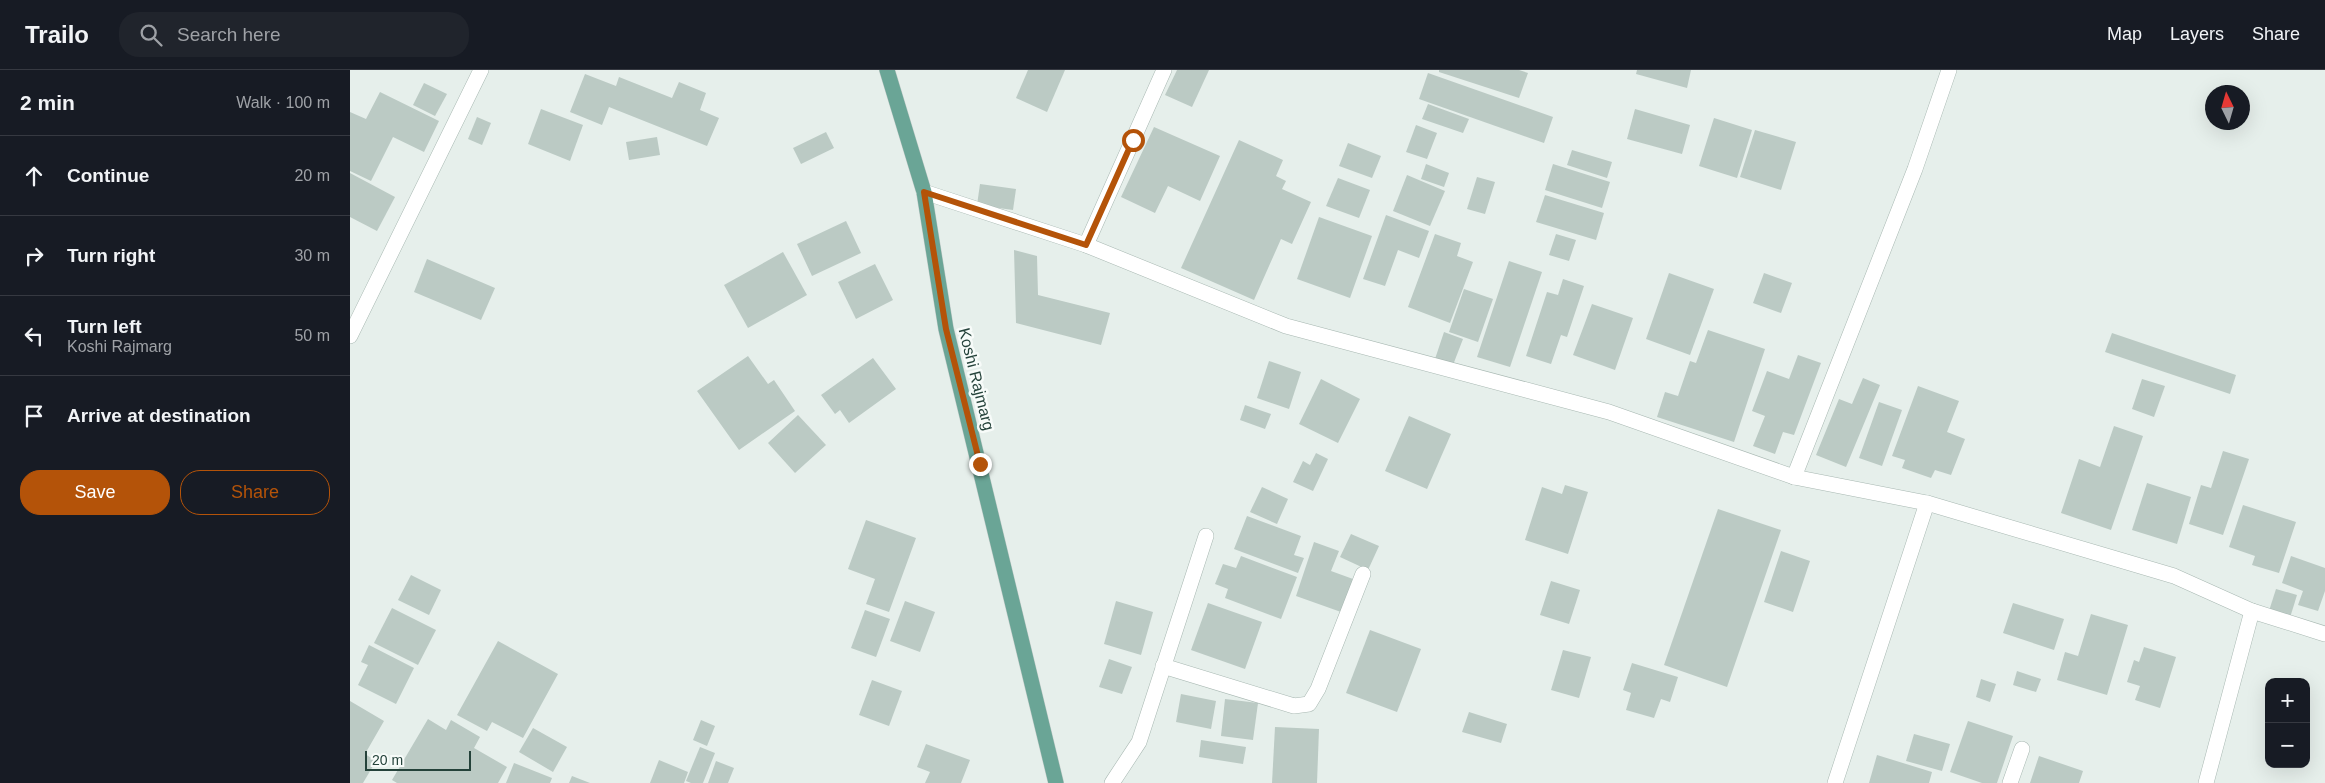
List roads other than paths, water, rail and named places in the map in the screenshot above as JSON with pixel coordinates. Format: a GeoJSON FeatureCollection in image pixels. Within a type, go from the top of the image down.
{"type":"FeatureCollection","features":[{"type":"Feature","properties":{"kind":"main road","name":"Koshi Rajmarg"},"geometry":{"type":"LineString","coordinates":[[887,70],[924,192],[946,329],[1056,783]]}},
{"type":"Feature","properties":{"kind":"street"},"geometry":{"type":"LineString","coordinates":[[350,336],[481,70]]}},
{"type":"Feature","properties":{"kind":"street"},"geometry":{"type":"LineString","coordinates":[[1086,245],[1164,70]]}},
{"type":"Feature","properties":{"kind":"street"},"geometry":{"type":"LineString","coordinates":[[1794,476],[1915,169],[1949,70]]}},
{"type":"Feature","properties":{"kind":"street"},"geometry":{"type":"LineString","coordinates":[[924,192],[1086,245],[1286,326],[1609,412],[1794,476],[1927,503],[2174,576],[2252,610],[2325,634]]}},
{"type":"Feature","properties":{"kind":"street"},"geometry":{"type":"LineString","coordinates":[[1835,783],[1927,503]]}},
{"type":"Feature","properties":{"kind":"street"},"geometry":{"type":"LineString","coordinates":[[1112,783],[1139,742],[1206,536]]}},
{"type":"Feature","properties":{"kind":"street"},"geometry":{"type":"LineString","coordinates":[[1163,666],[1294,706],[1309,704],[1318,689],[1363,574]]}},
{"type":"Feature","properties":{"kind":"street"},"geometry":{"type":"LineString","coordinates":[[2206,783],[2252,610]]}},
{"type":"Feature","properties":{"kind":"street"},"geometry":{"type":"LineString","coordinates":[[2010,783],[2022,749]]}}]}
